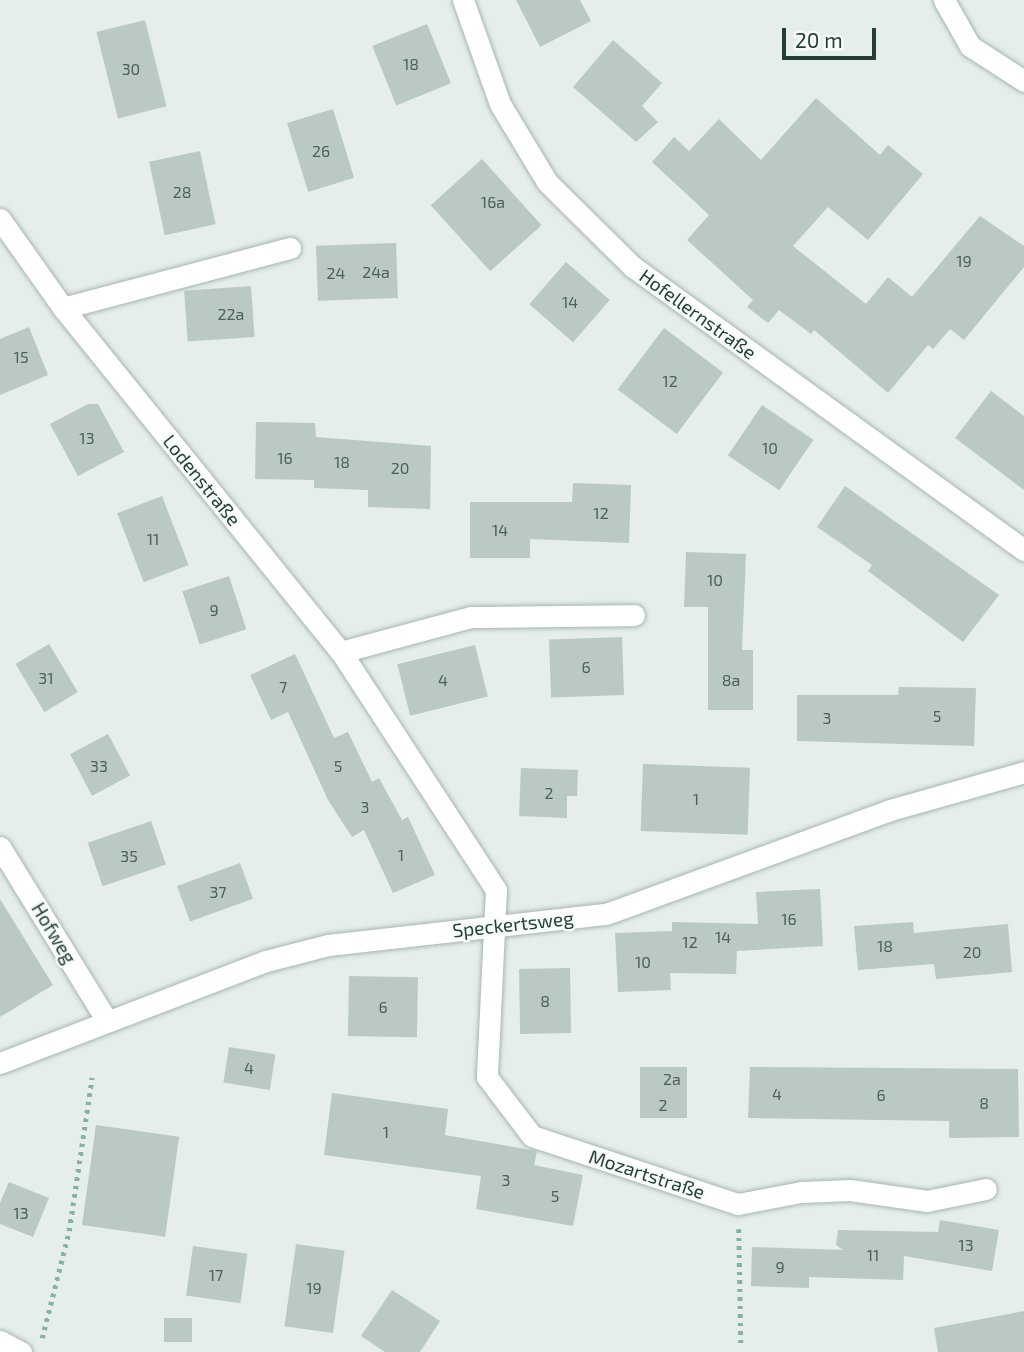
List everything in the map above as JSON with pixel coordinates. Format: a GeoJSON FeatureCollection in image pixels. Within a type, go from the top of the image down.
{"type":"FeatureCollection","features":[{"type":"Feature","properties":{"kind":"street","name":"Hofellernstraße"},"geometry":{"type":"LineString","coordinates":[[463,0],[500,104],[547,182],[633,267],[1024,550]]}},
{"type":"Feature","properties":{"kind":"street"},"geometry":{"type":"LineString","coordinates":[[944,0],[970,46],[1024,81]]}},
{"type":"Feature","properties":{"kind":"street","name":"Lodenstraße"},"geometry":{"type":"LineString","coordinates":[[0,219],[63,308],[341,652],[496,890],[495,925]]}},
{"type":"Feature","properties":{"kind":"street"},"geometry":{"type":"LineString","coordinates":[[63,308],[290,248]]}},
{"type":"Feature","properties":{"kind":"street"},"geometry":{"type":"LineString","coordinates":[[341,652],[471,617],[634,615]]}},
{"type":"Feature","properties":{"kind":"street","name":"Speckertsweg"},"geometry":{"type":"LineString","coordinates":[[0,1063],[266,961],[328,945],[606,914],[890,810],[1024,772]]}},
{"type":"Feature","properties":{"kind":"street","name":"Hofweg"},"geometry":{"type":"LineString","coordinates":[[0,847],[107,1021]]}},
{"type":"Feature","properties":{"kind":"street","name":"Mozartstraße"},"geometry":{"type":"LineString","coordinates":[[495,925],[486,1077],[532,1136],[738,1204],[801,1192],[850,1190],[927,1201],[986,1189]]}},
{"type":"Feature","properties":{"kind":"street"},"geometry":{"type":"LineString","coordinates":[[0,1341],[21,1352]]}},
{"type":"Feature","properties":{"kind":"path"},"geometry":{"type":"LineString","coordinates":[[44,1345],[42,1338],[69,1231],[92,1078]]}},
{"type":"Feature","properties":{"kind":"path"},"geometry":{"type":"LineString","coordinates":[[738,1204],[741,1344]]}},
{"type":"Feature","properties":{"kind":"building"},"geometry":{"type":"Polygon","coordinates":[[[516,0],[580,0],[591,21],[540,47],[516,0]]]}},
{"type":"Feature","properties":{"kind":"building"},"geometry":{"type":"Polygon","coordinates":[[[145,20],[167,106],[118,118],[96,32],[145,20]]]}},
{"type":"Feature","properties":{"kind":"building"},"geometry":{"type":"Polygon","coordinates":[[[427,24],[451,83],[396,105],[372,46],[427,24]]]}},
{"type":"Feature","properties":{"kind":"building"},"geometry":{"type":"Polygon","coordinates":[[[613,40],[662,83],[642,106],[658,122],[636,142],[573,87],[613,40]]]}},
{"type":"Feature","properties":{"kind":"building"},"geometry":{"type":"Polygon","coordinates":[[[816,98],[880,155],[888,145],[923,174],[868,240],[828,207],[793,246],[866,304],[888,277],[912,297],[980,216],[1024,246],[1024,267],[964,340],[950,329],[933,349],[928,345],[888,393],[814,330],[811,334],[779,310],[768,323],[747,307],[753,300],[687,240],[709,215],[652,162],[674,137],[689,151],[719,119],[761,160],[816,98]]]}},
{"type":"Feature","properties":{"kind":"building"},"geometry":{"type":"Polygon","coordinates":[[[333,109],[354,178],[308,192],[287,123],[333,109]]]}},
{"type":"Feature","properties":{"kind":"building"},"geometry":{"type":"Polygon","coordinates":[[[200,151],[216,224],[165,235],[149,162],[200,151]]]}},
{"type":"Feature","properties":{"kind":"building"},"geometry":{"type":"Polygon","coordinates":[[[482,159],[542,225],[490,271],[431,205],[482,159]]]}},
{"type":"Feature","properties":{"kind":"building"},"geometry":{"type":"Polygon","coordinates":[[[396,243],[398,298],[318,301],[316,246],[396,243]]]}},
{"type":"Feature","properties":{"kind":"building"},"geometry":{"type":"Polygon","coordinates":[[[566,262],[610,300],[573,342],[529,304],[566,262]]]}},
{"type":"Feature","properties":{"kind":"building"},"geometry":{"type":"Polygon","coordinates":[[[251,286],[255,337],[188,342],[184,291],[251,286]]]}},
{"type":"Feature","properties":{"kind":"building"},"geometry":{"type":"Polygon","coordinates":[[[29,327],[48,375],[0,395],[0,339],[29,327]]]}},
{"type":"Feature","properties":{"kind":"building"},"geometry":{"type":"Polygon","coordinates":[[[664,328],[723,373],[677,434],[618,389],[664,328]]]}},
{"type":"Feature","properties":{"kind":"building"},"geometry":{"type":"Polygon","coordinates":[[[991,391],[1024,416],[1024,490],[955,438],[991,391]]]}},
{"type":"Feature","properties":{"kind":"building"},"geometry":{"type":"Polygon","coordinates":[[[88,404],[98,404],[124,452],[78,476],[50,424],[88,404]]]}},
{"type":"Feature","properties":{"kind":"building"},"geometry":{"type":"Polygon","coordinates":[[[762,405],[813,440],[779,490],[728,456],[762,405]]]}},
{"type":"Feature","properties":{"kind":"building"},"geometry":{"type":"Polygon","coordinates":[[[256,422],[315,423],[316,437],[431,446],[430,509],[368,507],[368,490],[314,488],[314,480],[255,479],[256,422]]]}},
{"type":"Feature","properties":{"kind":"building"},"geometry":{"type":"Polygon","coordinates":[[[573,483],[631,485],[629,543],[530,539],[530,558],[470,558],[470,502],[572,502],[573,483]]]}},
{"type":"Feature","properties":{"kind":"building"},"geometry":{"type":"Polygon","coordinates":[[[845,486],[999,595],[963,642],[868,571],[872,565],[817,527],[845,486]]]}},
{"type":"Feature","properties":{"kind":"building"},"geometry":{"type":"Polygon","coordinates":[[[162,496],[189,565],[144,582],[117,513],[162,496]]]}},
{"type":"Feature","properties":{"kind":"building"},"geometry":{"type":"Polygon","coordinates":[[[686,552],[746,554],[742,650],[753,650],[753,710],[708,710],[708,607],[684,607],[686,552]]]}},
{"type":"Feature","properties":{"kind":"building"},"geometry":{"type":"Polygon","coordinates":[[[229,576],[246,629],[200,644],[182,591],[229,576]]]}},
{"type":"Feature","properties":{"kind":"building"},"geometry":{"type":"Polygon","coordinates":[[[622,637],[624,695],[551,698],[549,640],[622,637]]]}},
{"type":"Feature","properties":{"kind":"building"},"geometry":{"type":"Polygon","coordinates":[[[49,644],[78,692],[44,712],[16,664],[49,644]]]}},
{"type":"Feature","properties":{"kind":"building"},"geometry":{"type":"Polygon","coordinates":[[[475,645],[488,696],[410,716],[397,664],[475,645]]]}},
{"type":"Feature","properties":{"kind":"building"},"geometry":{"type":"Polygon","coordinates":[[[295,654],[334,738],[348,732],[372,782],[379,778],[402,820],[408,817],[435,875],[393,893],[364,830],[352,837],[328,800],[288,712],[271,720],[250,675],[295,654]]]}},
{"type":"Feature","properties":{"kind":"building"},"geometry":{"type":"Polygon","coordinates":[[[899,687],[976,688],[974,746],[797,741],[797,695],[898,695],[899,687]]]}},
{"type":"Feature","properties":{"kind":"building"},"geometry":{"type":"Polygon","coordinates":[[[108,734],[130,775],[92,796],[70,754],[108,734]]]}},
{"type":"Feature","properties":{"kind":"building"},"geometry":{"type":"Polygon","coordinates":[[[643,764],[750,768],[748,835],[641,831],[643,764]]]}},
{"type":"Feature","properties":{"kind":"building"},"geometry":{"type":"Polygon","coordinates":[[[521,768],[578,770],[577,796],[567,796],[567,818],[519,816],[521,768]]]}},
{"type":"Feature","properties":{"kind":"building"},"geometry":{"type":"Polygon","coordinates":[[[151,821],[166,864],[103,886],[88,843],[151,821]]]}},
{"type":"Feature","properties":{"kind":"building"},"geometry":{"type":"Polygon","coordinates":[[[240,863],[253,899],[190,922],[177,886],[240,863]]]}},
{"type":"Feature","properties":{"kind":"building"},"geometry":{"type":"Polygon","coordinates":[[[820,889],[823,946],[737,951],[736,974],[670,973],[671,990],[618,992],[615,933],[672,931],[672,922],[758,924],[756,892],[820,889]]]}},
{"type":"Feature","properties":{"kind":"building"},"geometry":{"type":"Polygon","coordinates":[[[0,899],[53,985],[0,1017],[0,899]]]}},
{"type":"Feature","properties":{"kind":"building"},"geometry":{"type":"Polygon","coordinates":[[[913,922],[914,933],[1008,924],[1012,972],[936,979],[934,964],[858,970],[854,926],[913,922]]]}},
{"type":"Feature","properties":{"kind":"building"},"geometry":{"type":"Polygon","coordinates":[[[570,968],[571,1033],[520,1034],[519,969],[570,968]]]}},
{"type":"Feature","properties":{"kind":"building"},"geometry":{"type":"Polygon","coordinates":[[[349,976],[418,977],[417,1037],[348,1036],[349,976]]]}},
{"type":"Feature","properties":{"kind":"building"},"geometry":{"type":"Polygon","coordinates":[[[229,1047],[275,1054],[270,1090],[223,1083],[229,1047]]]}},
{"type":"Feature","properties":{"kind":"building"},"geometry":{"type":"Polygon","coordinates":[[[640,1067],[687,1067],[687,1118],[640,1118],[640,1067]]]}},
{"type":"Feature","properties":{"kind":"building"},"geometry":{"type":"Polygon","coordinates":[[[750,1067],[1018,1069],[1019,1137],[949,1138],[949,1121],[748,1118],[750,1067]]]}},
{"type":"Feature","properties":{"kind":"building"},"geometry":{"type":"Polygon","coordinates":[[[332,1093],[448,1109],[445,1135],[537,1151],[534,1165],[583,1175],[573,1226],[476,1209],[481,1176],[324,1155],[332,1093]]]}},
{"type":"Feature","properties":{"kind":"building"},"geometry":{"type":"Polygon","coordinates":[[[96,1125],[179,1137],[165,1237],[82,1225],[96,1125]]]}},
{"type":"Feature","properties":{"kind":"building"},"geometry":{"type":"Polygon","coordinates":[[[9,1182],[49,1198],[33,1237],[0,1224],[0,1203],[9,1182]]]}},
{"type":"Feature","properties":{"kind":"building"},"geometry":{"type":"Polygon","coordinates":[[[940,1220],[999,1230],[992,1271],[904,1256],[903,1280],[809,1277],[809,1288],[751,1286],[752,1247],[843,1250],[836,1245],[838,1230],[938,1232],[940,1220]]]}},
{"type":"Feature","properties":{"kind":"building"},"geometry":{"type":"Polygon","coordinates":[[[296,1244],[345,1251],[333,1333],[284,1326],[296,1244]]]}},
{"type":"Feature","properties":{"kind":"building"},"geometry":{"type":"Polygon","coordinates":[[[193,1246],[247,1254],[241,1303],[186,1296],[193,1246]]]}},
{"type":"Feature","properties":{"kind":"building"},"geometry":{"type":"Polygon","coordinates":[[[392,1290],[440,1321],[420,1352],[385,1352],[361,1336],[392,1290]]]}},
{"type":"Feature","properties":{"kind":"building"},"geometry":{"type":"Polygon","coordinates":[[[1024,1311],[1024,1352],[938,1352],[934,1328],[1024,1311]]]}},
{"type":"Feature","properties":{"kind":"building"},"geometry":{"type":"Polygon","coordinates":[[[164,1318],[192,1318],[192,1342],[164,1342],[164,1318]]]}}]}
